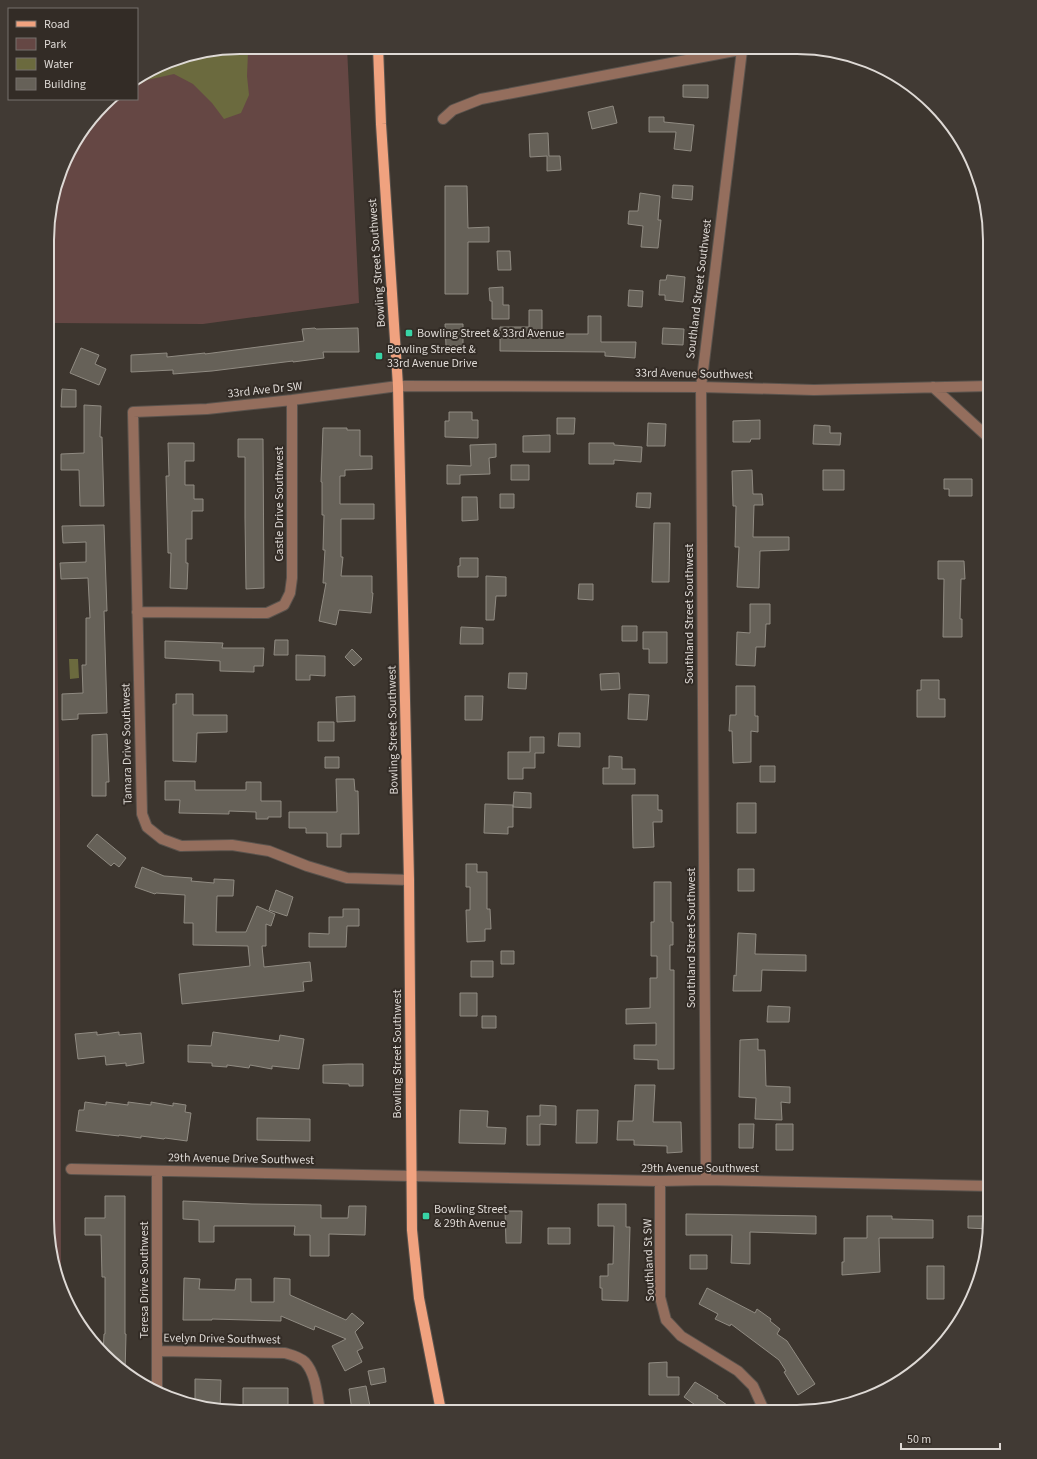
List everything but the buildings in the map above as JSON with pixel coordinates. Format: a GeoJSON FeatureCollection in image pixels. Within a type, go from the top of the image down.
{"type":"FeatureCollection","features":[{"type":"Feature","properties":{"kind":"main road","name":"Bowling Street Southwest"},"geometry":{"type":"LineString","coordinates":[[378,54],[381,124],[398,386],[409,880],[412,1230],[418,1291],[440,1405]]}},
{"type":"Feature","properties":{"kind":"street"},"geometry":{"type":"LineString","coordinates":[[443,118],[453,110],[466,104],[481,100],[720,54]]}},
{"type":"Feature","properties":{"kind":"street","name":"Southland Street Southwest"},"geometry":{"type":"LineString","coordinates":[[706,1180],[701,387],[745,54]]}},
{"type":"Feature","properties":{"kind":"street","name":"33rd Avenue Southwest"},"geometry":{"type":"LineString","coordinates":[[398,386],[701,387],[814,390],[983,386]]}},
{"type":"Feature","properties":{"kind":"street","name":"33rd Ave Dr SW"},"geometry":{"type":"LineString","coordinates":[[133,412],[208,409],[398,386]]}},
{"type":"Feature","properties":{"kind":"street"},"geometry":{"type":"LineString","coordinates":[[933,387],[983,433]]}},
{"type":"Feature","properties":{"kind":"street","name":"Castle Drive Southwest"},"geometry":{"type":"LineString","coordinates":[[137,612],[267,613],[284,606],[290,593],[292,578],[292,400]]}},
{"type":"Feature","properties":{"kind":"street","name":"Tamara Drive Southwest"},"geometry":{"type":"LineString","coordinates":[[133,412],[142,814],[147,827],[162,839],[181,846],[232,845],[269,851],[307,866],[347,878],[409,880]]}},
{"type":"Feature","properties":{"kind":"street","name":"29th Avenue Drive Southwest"},"geometry":{"type":"LineString","coordinates":[[71,1169],[411,1176]]}},
{"type":"Feature","properties":{"kind":"street","name":"Teresa Drive Southwest"},"geometry":{"type":"LineString","coordinates":[[157,1171],[157,1385]]}},
{"type":"Feature","properties":{"kind":"street","name":"29th Avenue Southwest"},"geometry":{"type":"LineString","coordinates":[[411,1176],[983,1186]]}},
{"type":"Feature","properties":{"kind":"street","name":"Southland St SW"},"geometry":{"type":"LineString","coordinates":[[660,1181],[660,1297],[666,1320],[681,1336],[738,1371],[753,1386],[762,1405]]}},
{"type":"Feature","properties":{"kind":"street","name":"Evelyn Drive Southwest"},"geometry":{"type":"LineString","coordinates":[[157,1351],[285,1353],[296,1356],[305,1362],[311,1371],[319,1405]]}},
{"type":"Feature","properties":{"kind":"green space"},"geometry":{"type":"Polygon","coordinates":[[[228,54],[347,54],[359,303],[203,324],[54,323],[54,228],[60,192],[68,169],[85,137],[108,108],[117,100],[138,100],[138,84],[153,76],[209,57],[228,54]]]}},
{"type":"Feature","properties":{"kind":"green space"},"geometry":{"type":"Polygon","coordinates":[[[54,445],[60,812],[61,1270],[54,1231],[54,445]]]}},
{"type":"Feature","properties":{"kind":"water"},"geometry":{"type":"Polygon","coordinates":[[[228,54],[248,54],[247,76],[249,95],[241,113],[224,119],[212,103],[193,84],[174,74],[147,80],[138,85],[158,73],[192,60],[228,54]]]}},
{"type":"Feature","properties":{"kind":"water"},"geometry":{"type":"Polygon","coordinates":[[[69,659],[78,659],[79,678],[70,679],[69,659]]]}},
{"type":"Feature","properties":{"kind":"place","name":"Bowling Street & 33rd Avenue"},"geometry":{"type":"Point","coordinates":[409,333]}},
{"type":"Feature","properties":{"kind":"place","name":"Bowling Streeet & 33rd Avenue Drive"},"geometry":{"type":"Point","coordinates":[379,356]}},
{"type":"Feature","properties":{"kind":"place","name":"Bowling Street & 29th Avenue"},"geometry":{"type":"Point","coordinates":[426,1216]}}]}
